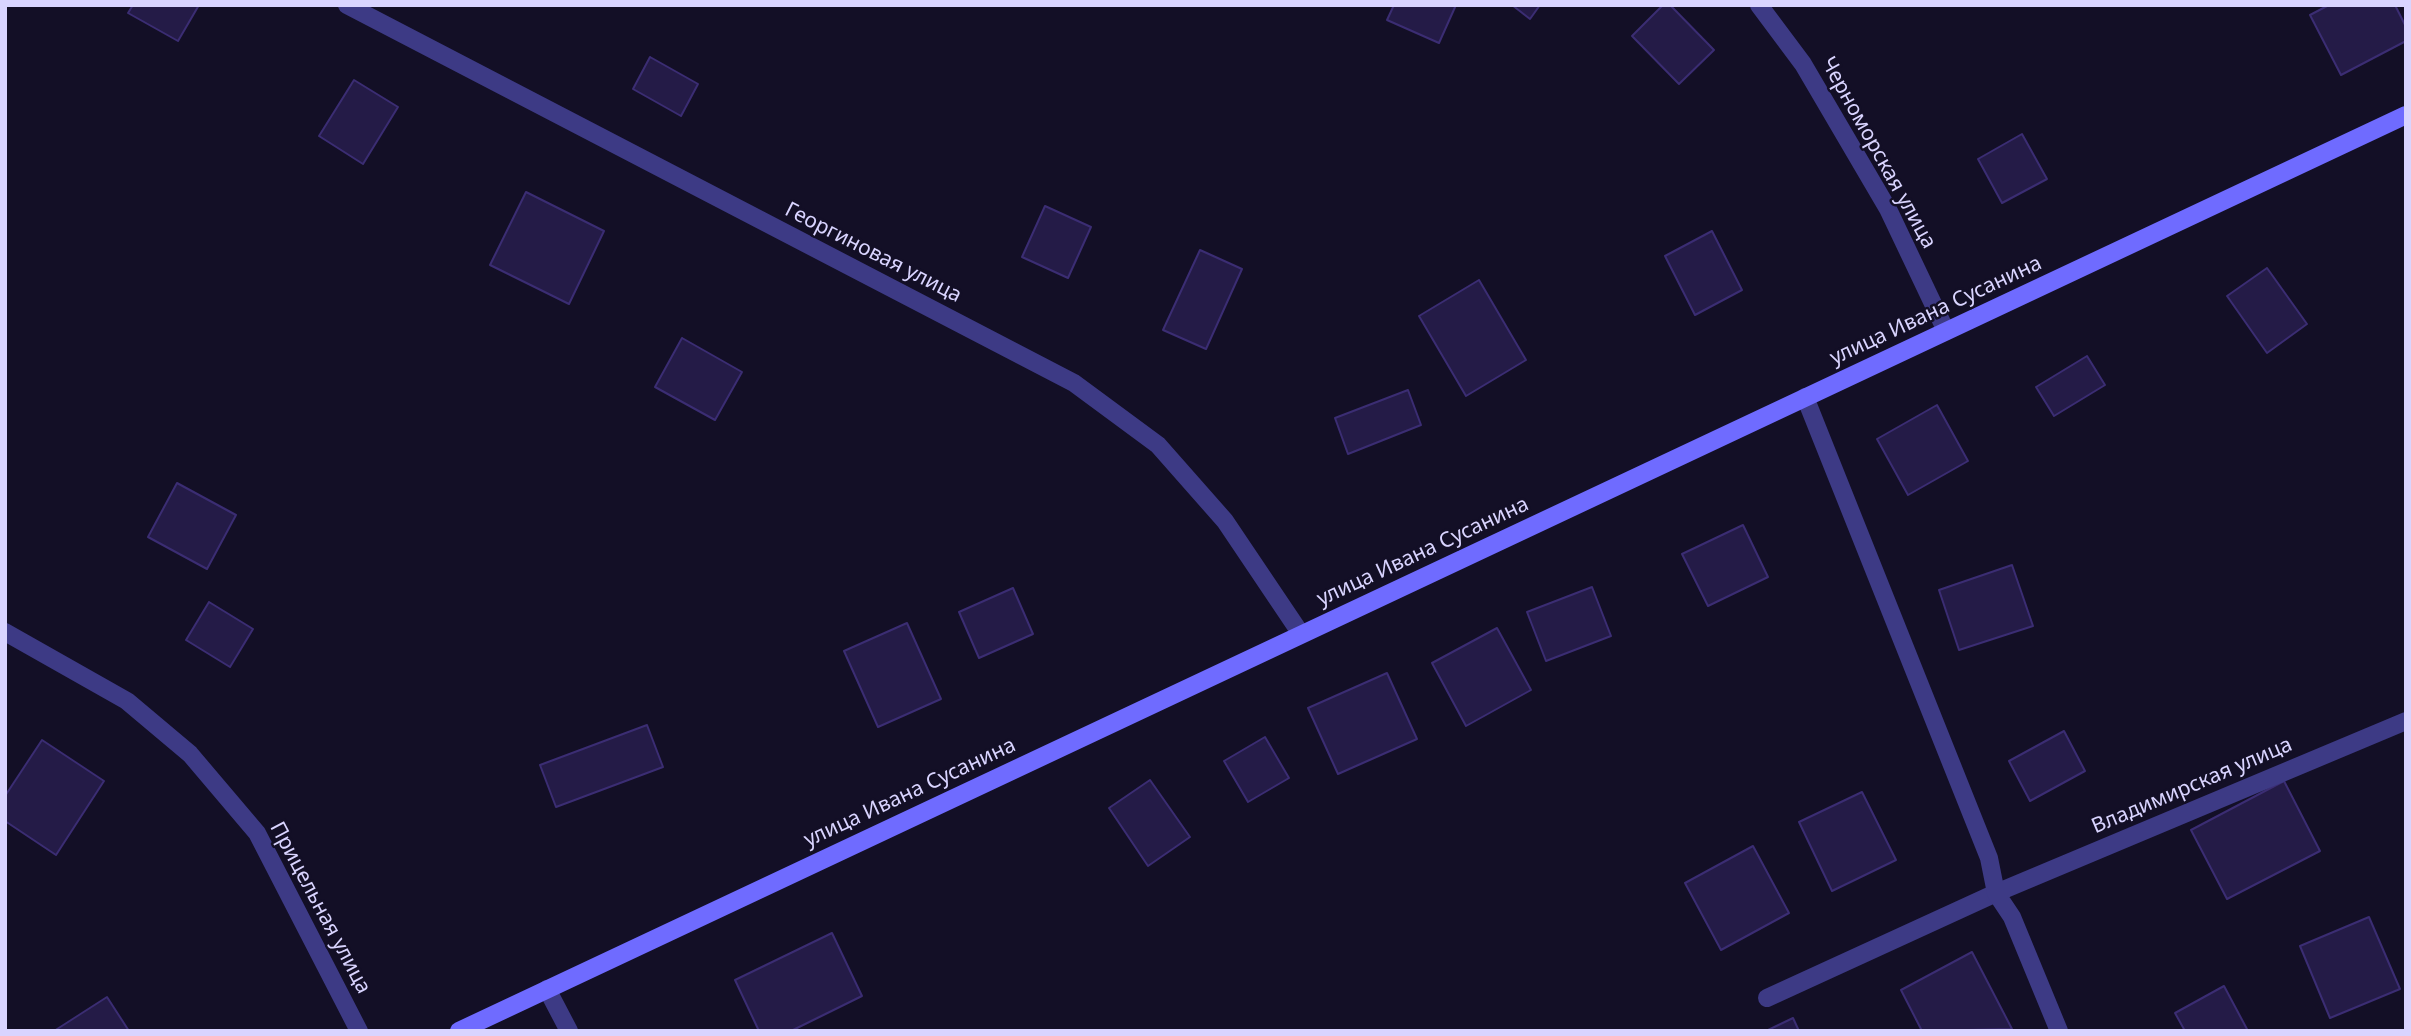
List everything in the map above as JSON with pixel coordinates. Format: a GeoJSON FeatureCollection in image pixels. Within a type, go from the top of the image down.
{"type":"FeatureCollection","features":[{"type":"Feature","properties":{"kind":"street","name":"Георгиновая улица"},"geometry":{"type":"LineString","coordinates":[[347,5],[1074,383],[1158,445],[1225,521],[1301,635]]}},
{"type":"Feature","properties":{"kind":"street","name":"Черноморская улица"},"geometry":{"type":"LineString","coordinates":[[1759,5],[1803,64],[1888,209],[1946,331]]}},
{"type":"Feature","properties":{"kind":"street","name":"улица Ивана Сусанина"},"geometry":{"type":"LineString","coordinates":[[459,1031],[2406,115]]}},
{"type":"Feature","properties":{"kind":"street"},"geometry":{"type":"LineString","coordinates":[[1805,397],[1989,858],[1996,894],[2012,917],[2059,1031]]}},
{"type":"Feature","properties":{"kind":"street","name":"Прицельная улица"},"geometry":{"type":"LineString","coordinates":[[5,632],[127,701],[190,754],[257,833],[359,1031]]}},
{"type":"Feature","properties":{"kind":"street","name":"Владимирская улица"},"geometry":{"type":"LineString","coordinates":[[1767,998],[1996,894],[2406,721]]}},
{"type":"Feature","properties":{"kind":"street"},"geometry":{"type":"LineString","coordinates":[[547,989],[569,1031]]}},
{"type":"Feature","properties":{"kind":"building"},"geometry":{"type":"Polygon","coordinates":[[[133,5],[199,5],[178,41],[128,13],[133,5]]]}},
{"type":"Feature","properties":{"kind":"building"},"geometry":{"type":"Polygon","coordinates":[[[1394,5],[1456,5],[1439,43],[1387,20],[1394,5]]]}},
{"type":"Feature","properties":{"kind":"building"},"geometry":{"type":"Polygon","coordinates":[[[1512,5],[1540,5],[1530,19],[1512,5]]]}},
{"type":"Feature","properties":{"kind":"building"},"geometry":{"type":"Polygon","coordinates":[[[1663,5],[1670,5],[1714,50],[1679,84],[1632,36],[1663,5]]]}},
{"type":"Feature","properties":{"kind":"building"},"geometry":{"type":"Polygon","coordinates":[[[2329,5],[2395,5],[2406,27],[2406,41],[2341,75],[2310,15],[2329,5]]]}},
{"type":"Feature","properties":{"kind":"building"},"geometry":{"type":"Polygon","coordinates":[[[650,57],[698,84],[681,116],[633,89],[650,57]]]}},
{"type":"Feature","properties":{"kind":"building"},"geometry":{"type":"Polygon","coordinates":[[[354,80],[398,107],[363,164],[319,136],[354,80]]]}},
{"type":"Feature","properties":{"kind":"building"},"geometry":{"type":"Polygon","coordinates":[[[2022,134],[2047,179],[2002,203],[1978,159],[2022,134]]]}},
{"type":"Feature","properties":{"kind":"building"},"geometry":{"type":"Polygon","coordinates":[[[526,192],[604,231],[569,304],[490,265],[526,192]]]}},
{"type":"Feature","properties":{"kind":"building"},"geometry":{"type":"Polygon","coordinates":[[[1045,206],[1091,227],[1068,278],[1022,257],[1045,206]]]}},
{"type":"Feature","properties":{"kind":"building"},"geometry":{"type":"Polygon","coordinates":[[[1712,231],[1742,290],[1695,315],[1665,256],[1712,231]]]}},
{"type":"Feature","properties":{"kind":"building"},"geometry":{"type":"Polygon","coordinates":[[[1200,250],[1242,269],[1206,349],[1163,330],[1200,250]]]}},
{"type":"Feature","properties":{"kind":"building"},"geometry":{"type":"Polygon","coordinates":[[[2267,268],[2307,324],[2267,353],[2227,296],[2267,268]]]}},
{"type":"Feature","properties":{"kind":"building"},"geometry":{"type":"Polygon","coordinates":[[[1479,280],[1526,360],[1466,396],[1419,316],[1479,280]]]}},
{"type":"Feature","properties":{"kind":"building"},"geometry":{"type":"Polygon","coordinates":[[[682,338],[742,372],[715,420],[655,387],[682,338]]]}},
{"type":"Feature","properties":{"kind":"building"},"geometry":{"type":"Polygon","coordinates":[[[2087,356],[2105,385],[2054,416],[2036,387],[2087,356]]]}},
{"type":"Feature","properties":{"kind":"building"},"geometry":{"type":"Polygon","coordinates":[[[1408,390],[1421,425],[1348,454],[1335,418],[1408,390]]]}},
{"type":"Feature","properties":{"kind":"building"},"geometry":{"type":"Polygon","coordinates":[[[1937,405],[1968,461],[1908,495],[1877,439],[1937,405]]]}},
{"type":"Feature","properties":{"kind":"building"},"geometry":{"type":"Polygon","coordinates":[[[177,483],[236,515],[207,569],[148,537],[177,483]]]}},
{"type":"Feature","properties":{"kind":"building"},"geometry":{"type":"Polygon","coordinates":[[[1743,525],[1768,577],[1708,606],[1682,554],[1743,525]]]}},
{"type":"Feature","properties":{"kind":"building"},"geometry":{"type":"Polygon","coordinates":[[[2012,565],[2033,626],[1959,650],[1939,590],[2012,565]]]}},
{"type":"Feature","properties":{"kind":"building"},"geometry":{"type":"Polygon","coordinates":[[[1592,587],[1611,636],[1546,661],[1527,612],[1592,587]]]}},
{"type":"Feature","properties":{"kind":"building"},"geometry":{"type":"Polygon","coordinates":[[[1013,588],[1033,634],[979,658],[959,612],[1013,588]]]}},
{"type":"Feature","properties":{"kind":"building"},"geometry":{"type":"Polygon","coordinates":[[[209,602],[253,629],[230,667],[186,640],[209,602]]]}},
{"type":"Feature","properties":{"kind":"building"},"geometry":{"type":"Polygon","coordinates":[[[907,623],[941,699],[878,727],[844,651],[907,623]]]}},
{"type":"Feature","properties":{"kind":"building"},"geometry":{"type":"Polygon","coordinates":[[[1497,628],[1531,690],[1466,726],[1432,663],[1497,628]]]}},
{"type":"Feature","properties":{"kind":"building"},"geometry":{"type":"Polygon","coordinates":[[[1387,673],[1417,739],[1338,774],[1308,708],[1387,673]]]}},
{"type":"Feature","properties":{"kind":"building"},"geometry":{"type":"Polygon","coordinates":[[[647,725],[663,767],[556,807],[540,765],[647,725]]]}},
{"type":"Feature","properties":{"kind":"building"},"geometry":{"type":"Polygon","coordinates":[[[2064,731],[2085,771],[2030,801],[2009,761],[2064,731]]]}},
{"type":"Feature","properties":{"kind":"building"},"geometry":{"type":"Polygon","coordinates":[[[1265,737],[1289,778],[1248,802],[1224,761],[1265,737]]]}},
{"type":"Feature","properties":{"kind":"building"},"geometry":{"type":"Polygon","coordinates":[[[42,740],[104,781],[56,855],[5,821],[5,796],[42,740]]]}},
{"type":"Feature","properties":{"kind":"building"},"geometry":{"type":"Polygon","coordinates":[[[1150,780],[1190,837],[1148,866],[1109,808],[1150,780]]]}},
{"type":"Feature","properties":{"kind":"building"},"geometry":{"type":"Polygon","coordinates":[[[2284,781],[2320,851],[2227,899],[2191,830],[2284,781]]]}},
{"type":"Feature","properties":{"kind":"building"},"geometry":{"type":"Polygon","coordinates":[[[1862,792],[1896,860],[1832,891],[1799,822],[1862,792]]]}},
{"type":"Feature","properties":{"kind":"building"},"geometry":{"type":"Polygon","coordinates":[[[1753,846],[1789,913],[1721,950],[1685,883],[1753,846]]]}},
{"type":"Feature","properties":{"kind":"building"},"geometry":{"type":"Polygon","coordinates":[[[2369,917],[2400,989],[2330,1018],[2300,946],[2369,917]]]}},
{"type":"Feature","properties":{"kind":"building"},"geometry":{"type":"Polygon","coordinates":[[[832,933],[862,996],[791,1031],[759,1031],[735,980],[832,933]]]}},
{"type":"Feature","properties":{"kind":"building"},"geometry":{"type":"Polygon","coordinates":[[[1972,952],[2012,1029],[1922,1031],[1901,990],[1972,952]]]}},
{"type":"Feature","properties":{"kind":"building"},"geometry":{"type":"Polygon","coordinates":[[[2224,986],[2248,1031],[2185,1031],[2175,1013],[2224,986]]]}},
{"type":"Feature","properties":{"kind":"building"},"geometry":{"type":"Polygon","coordinates":[[[107,997],[129,1031],[54,1031],[107,997]]]}},
{"type":"Feature","properties":{"kind":"building"},"geometry":{"type":"Polygon","coordinates":[[[1793,1018],[1799,1031],[1766,1031],[1793,1018]]]}}]}
